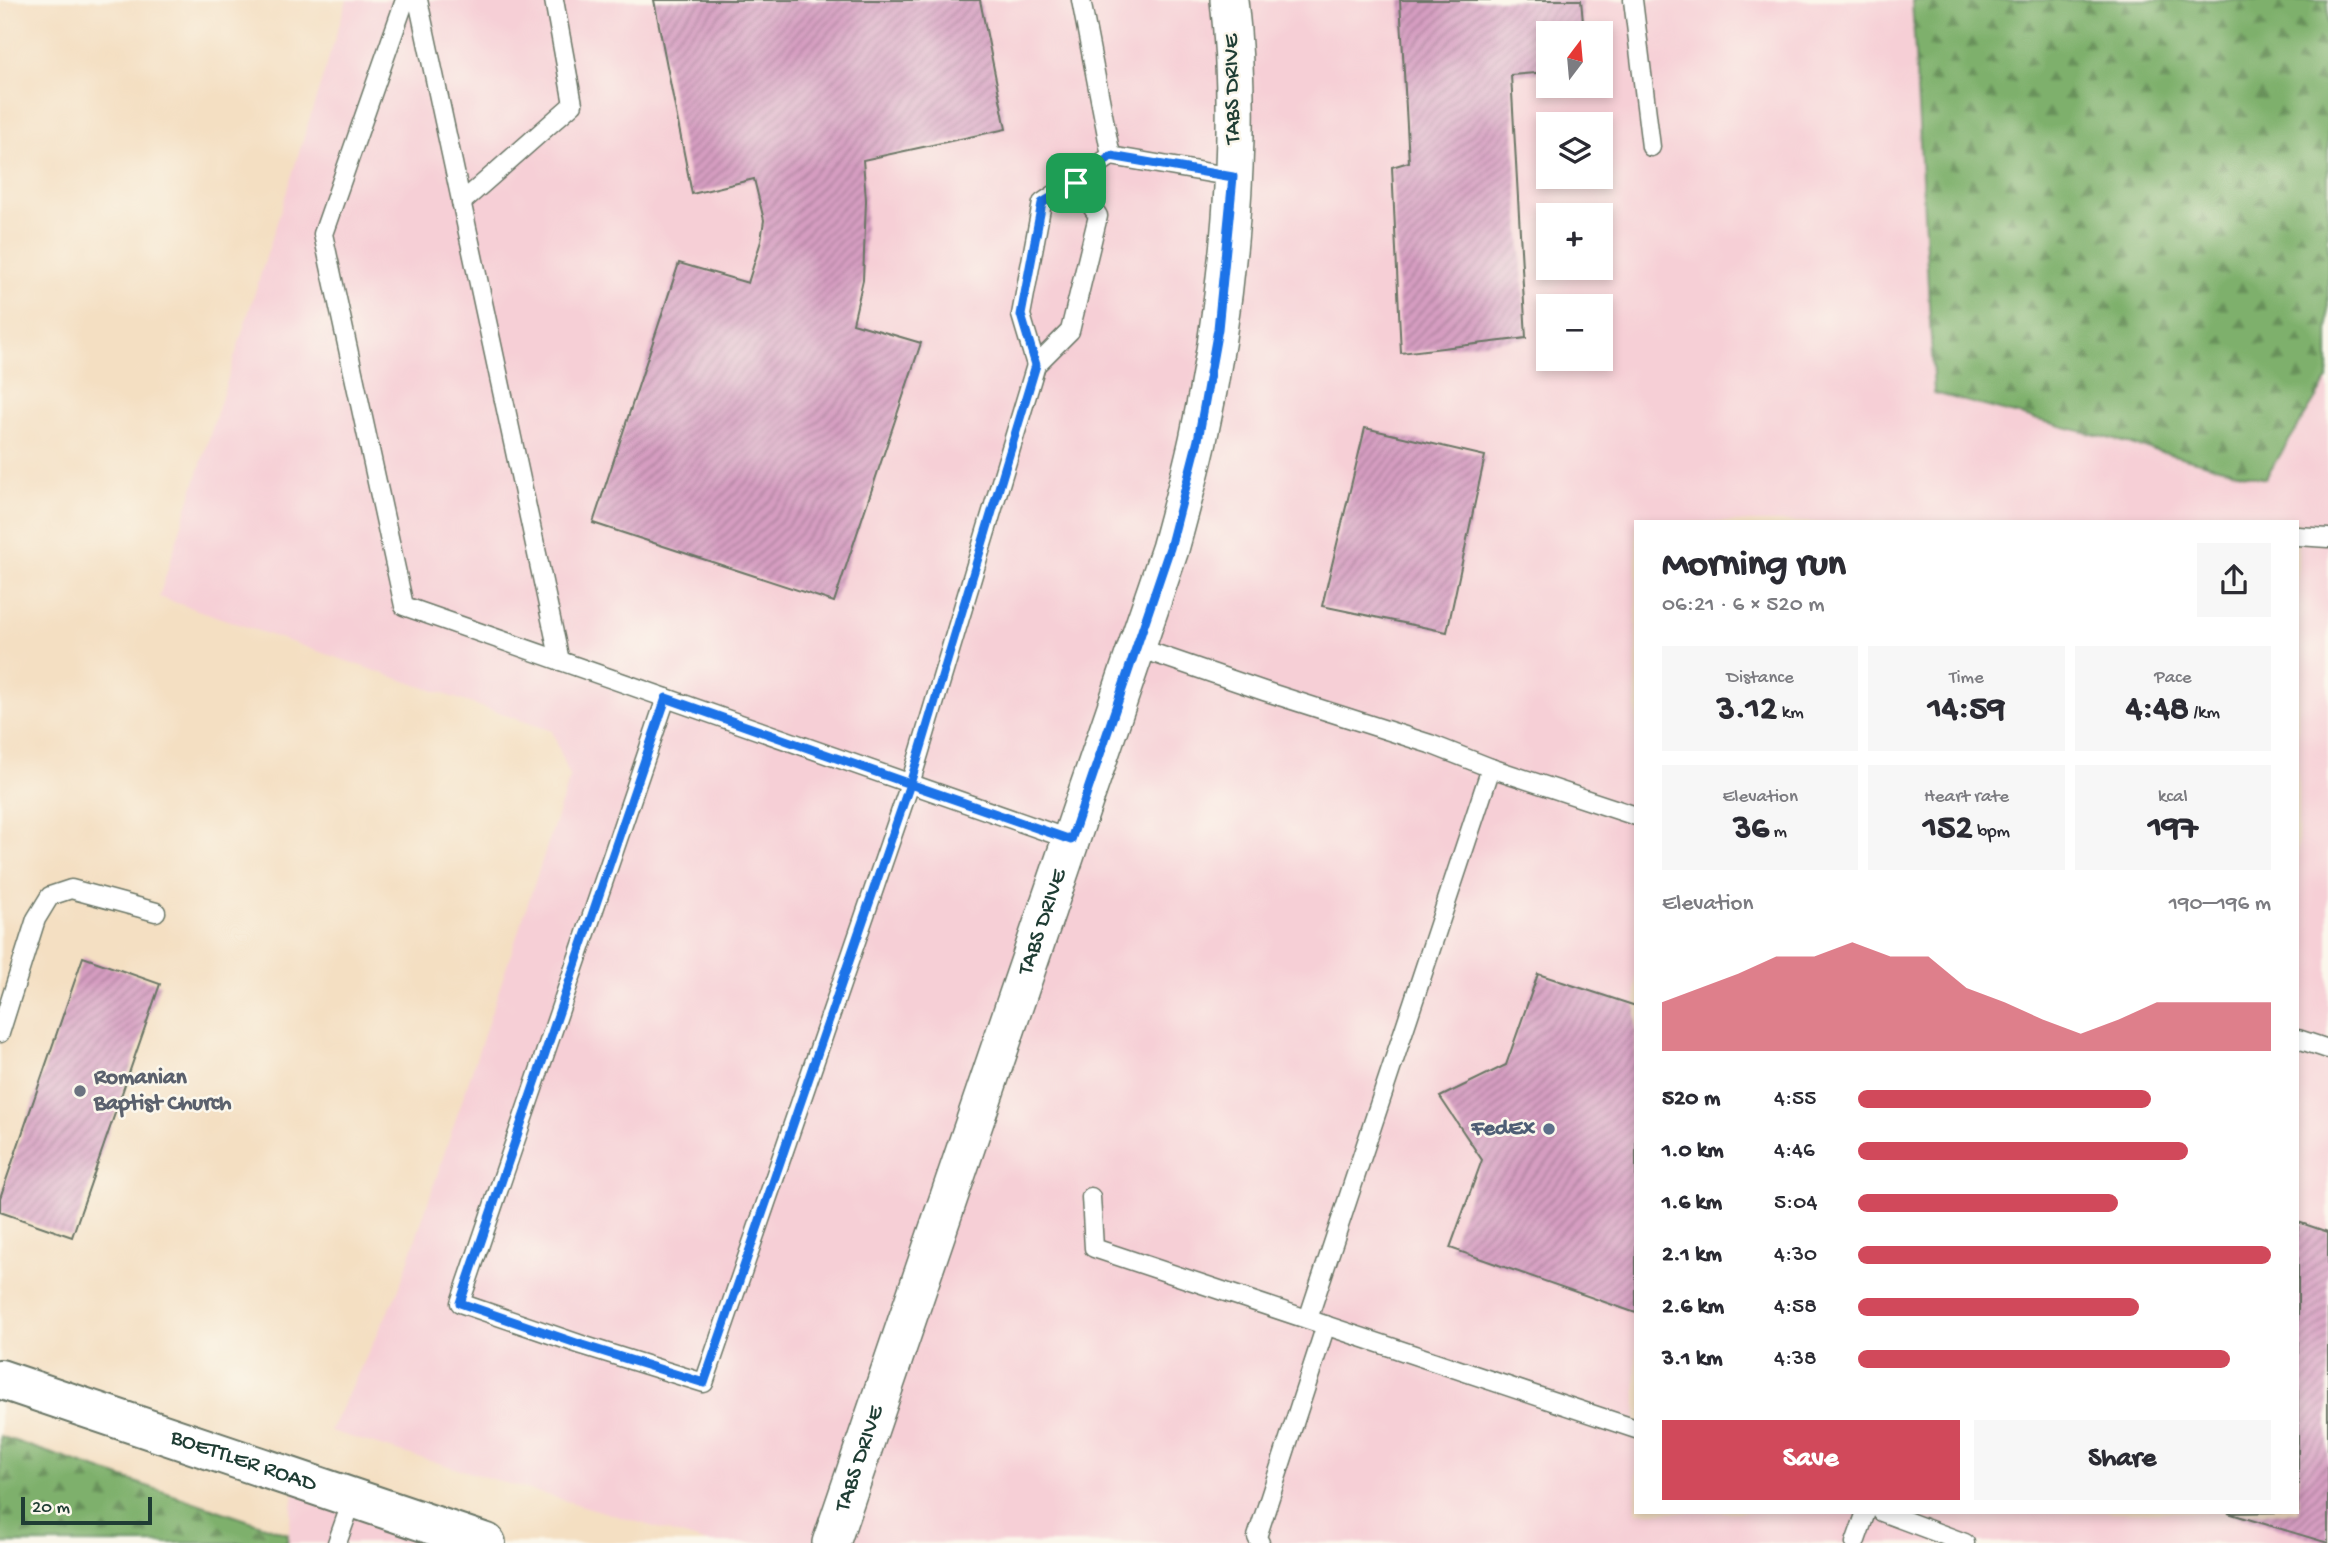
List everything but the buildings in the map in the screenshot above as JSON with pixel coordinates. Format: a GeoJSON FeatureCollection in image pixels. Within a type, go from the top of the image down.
{"type":"FeatureCollection","features":[{"type":"Feature","properties":{"kind":"street","name":"TABS DRIVE"},"geometry":{"type":"LineString","coordinates":[[831,1543],[1170,548],[1198,440],[1218,329],[1233,177],[1235,51],[1229,0]]}},
{"type":"Feature","properties":{"kind":"street","name":"BOETTLER ROAD"},"geometry":{"type":"LineString","coordinates":[[0,1379],[486,1543]]}},
{"type":"Feature","properties":{"kind":"lane"},"geometry":{"type":"LineString","coordinates":[[405,0],[323,234],[404,606],[1071,840]]}},
{"type":"Feature","properties":{"kind":"lane"},"geometry":{"type":"LineString","coordinates":[[418,0],[560,661]]}},
{"type":"Feature","properties":{"kind":"lane"},"geometry":{"type":"LineString","coordinates":[[461,203],[573,104],[554,0]]}},
{"type":"Feature","properties":{"kind":"lane"},"geometry":{"type":"LineString","coordinates":[[1081,0],[1111,156]]}},
{"type":"Feature","properties":{"kind":"lane"},"geometry":{"type":"LineString","coordinates":[[1633,0],[1651,147]]}},
{"type":"Feature","properties":{"kind":"lane"},"geometry":{"type":"LineString","coordinates":[[1036,365],[1021,315],[1042,203],[1076,183],[1111,156],[1233,177]]}},
{"type":"Feature","properties":{"kind":"lane"},"geometry":{"type":"LineString","coordinates":[[666,698],[460,1303],[704,1383],[910,784],[1036,365],[1070,331],[1098,216],[1076,183]]}},
{"type":"Feature","properties":{"kind":"lane"},"geometry":{"type":"LineString","coordinates":[[2299,536],[2328,538]]}},
{"type":"Feature","properties":{"kind":"lane"},"geometry":{"type":"LineString","coordinates":[[1136,647],[1430,744],[1491,768],[1634,815]]}},
{"type":"Feature","properties":{"kind":"lane"},"geometry":{"type":"LineString","coordinates":[[1308,1319],[1491,768]]}},
{"type":"Feature","properties":{"kind":"lane"},"geometry":{"type":"LineString","coordinates":[[0,1033],[36,919],[50,896],[71,889],[156,912]]}},
{"type":"Feature","properties":{"kind":"lane"},"geometry":{"type":"LineString","coordinates":[[2299,1039],[2328,1049]]}},
{"type":"Feature","properties":{"kind":"lane"},"geometry":{"type":"LineString","coordinates":[[1091,1197],[1094,1248],[1634,1428]]}},
{"type":"Feature","properties":{"kind":"lane"},"geometry":{"type":"LineString","coordinates":[[1260,1543],[1257,1537],[1326,1325]]}},
{"type":"Feature","properties":{"kind":"lane"},"geometry":{"type":"LineString","coordinates":[[337,1543],[353,1498]]}},
{"type":"Feature","properties":{"kind":"lane"},"geometry":{"type":"LineString","coordinates":[[1855,1543],[1865,1514]]}},
{"type":"Feature","properties":{"kind":"lane"},"geometry":{"type":"LineString","coordinates":[[1887,1514],[1965,1543]]}},
{"type":"Feature","properties":{"kind":"shaded area"},"geometry":{"type":"Polygon","coordinates":[[[347,0],[2328,0],[2328,1543],[708,1543],[330,1431],[399,1289],[570,777],[552,731],[159,597],[347,0]]]}},
{"type":"Feature","properties":{"kind":"shaded area"},"geometry":{"type":"Polygon","coordinates":[[[296,1479],[486,1543],[287,1543],[296,1479]]]}},
{"type":"Feature","properties":{"kind":"green space"},"geometry":{"type":"Polygon","coordinates":[[[1912,0],[2328,0],[2328,379],[2265,479],[1934,393],[1912,0]]]}},
{"type":"Feature","properties":{"kind":"green space"},"geometry":{"type":"Polygon","coordinates":[[[0,1436],[288,1534],[287,1543],[0,1543],[0,1436]]]}},
{"type":"Feature","properties":{"kind":"place","name":"Romanian Baptist Church"},"geometry":{"type":"Point","coordinates":[80,1091]}},
{"type":"Feature","properties":{"kind":"place","name":"FedEx"},"geometry":{"type":"Point","coordinates":[1549,1129]}},
{"type":"Feature","properties":{"kind":"route"},"geometry":{"type":"LineString","coordinates":[[1076,183],[1042,203],[1021,315],[1036,365],[910,784],[666,698],[460,1303],[704,1383],[910,784],[1071,840],[1170,548],[1198,440],[1218,329],[1233,177],[1111,156],[1076,183]]}}]}
